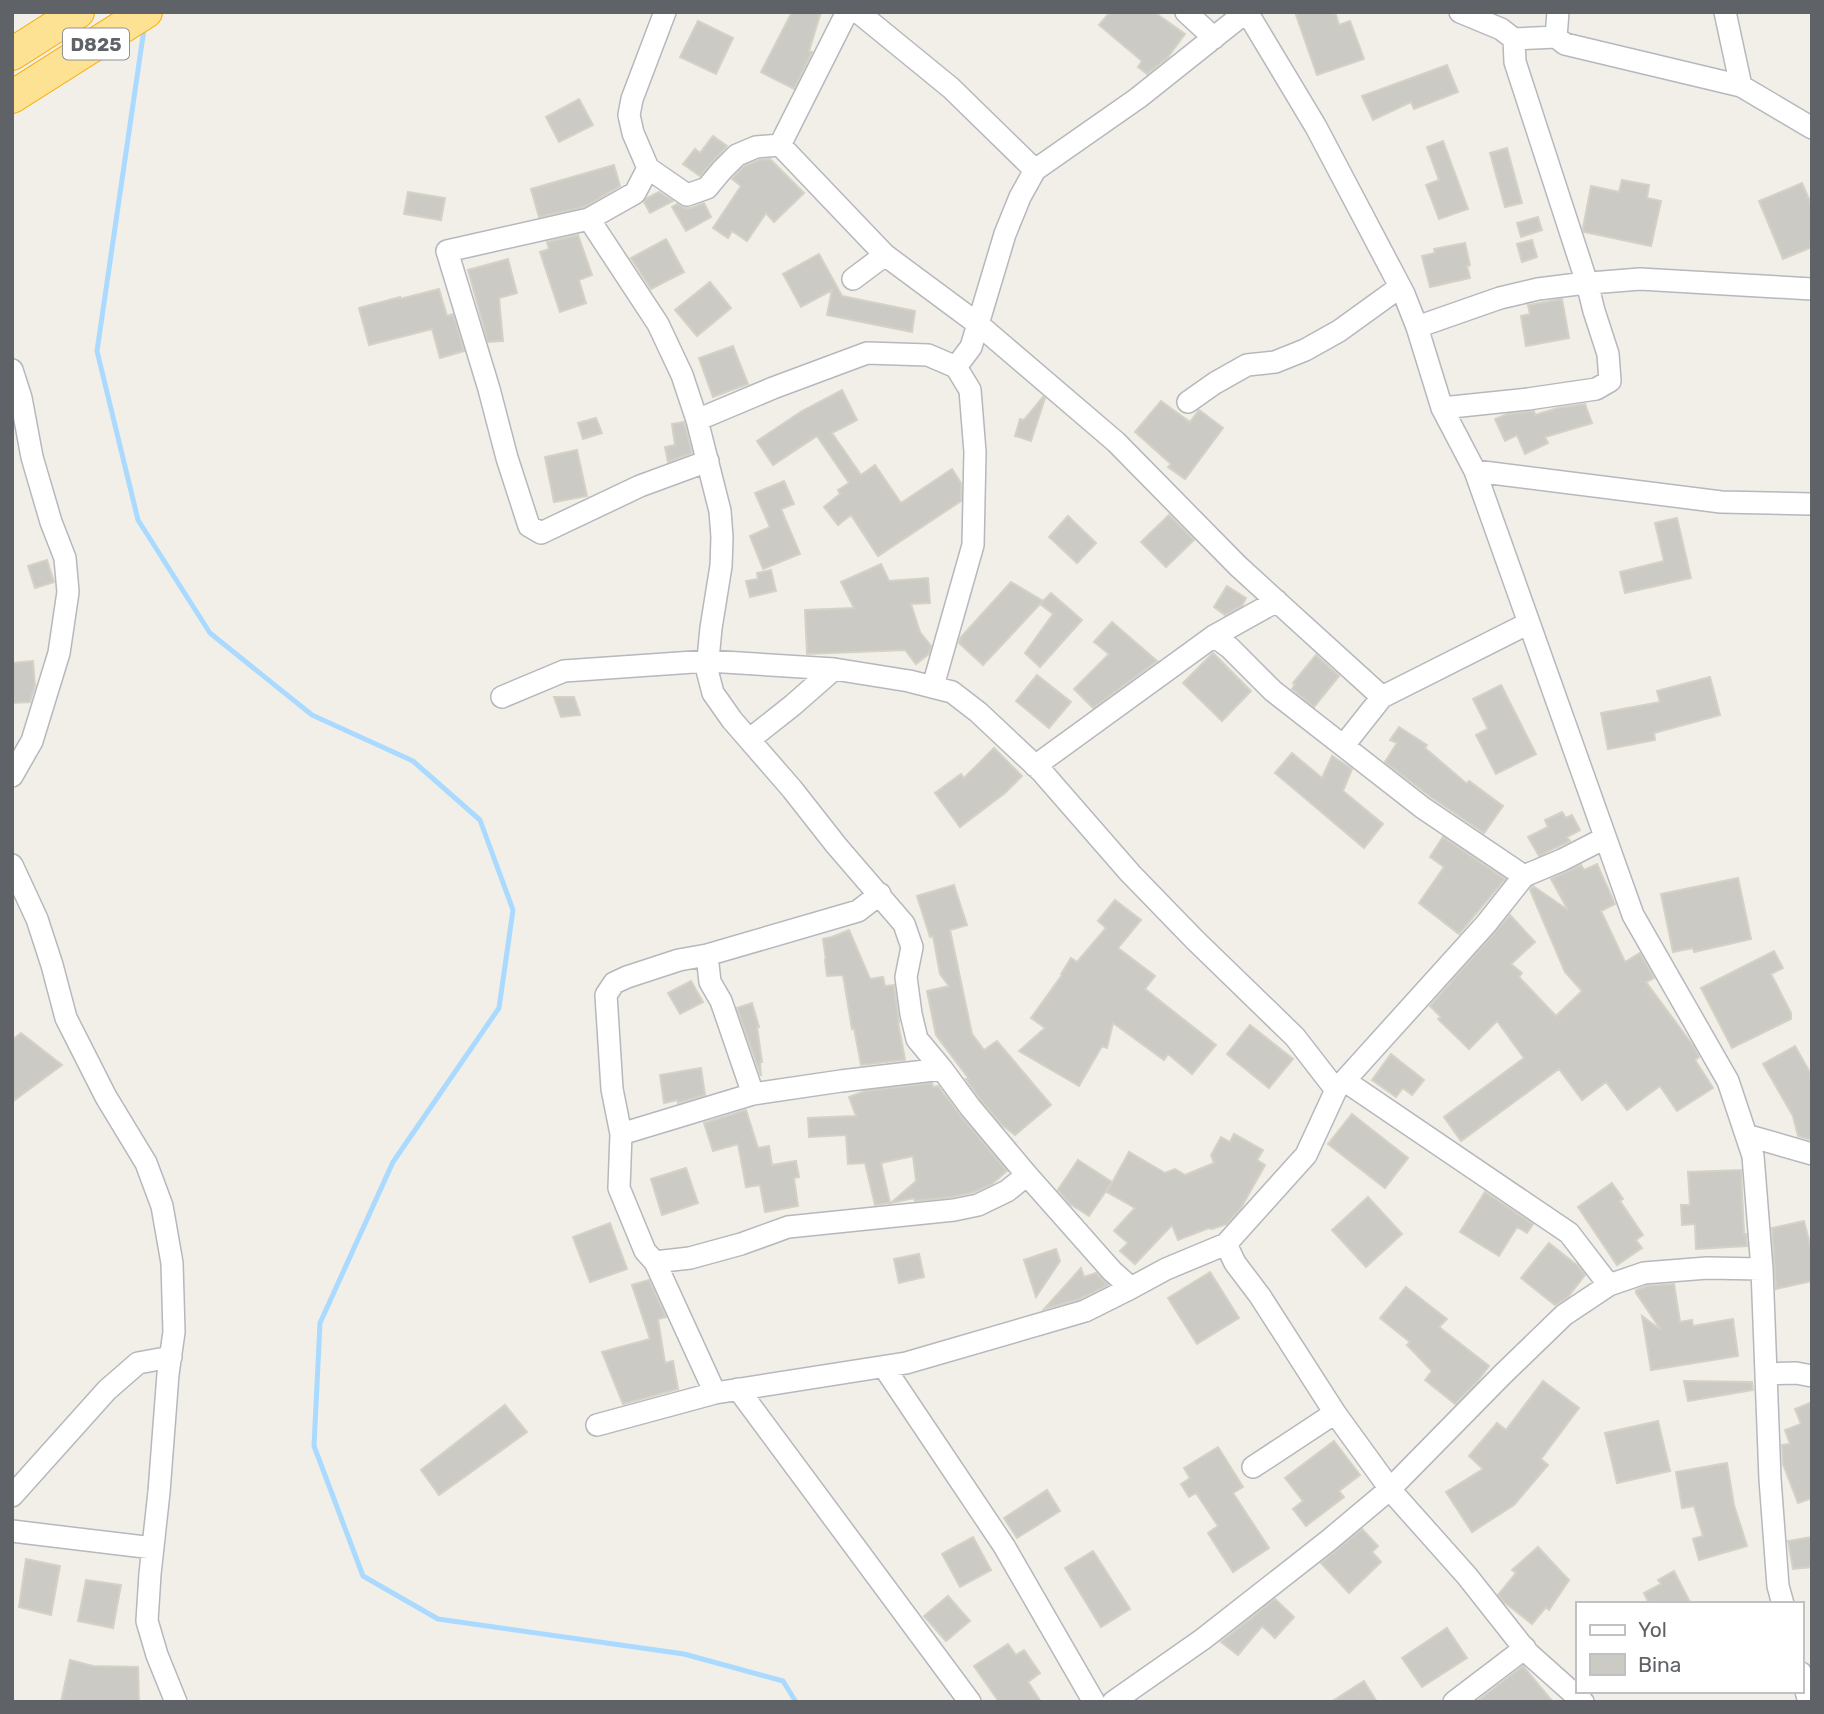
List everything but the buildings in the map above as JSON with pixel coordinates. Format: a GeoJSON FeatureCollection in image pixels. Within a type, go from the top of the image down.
{"type":"FeatureCollection","features":[{"type":"Feature","properties":{"kind":"highway","name":"D825"},"geometry":{"type":"LineString","coordinates":[[25,46],[78,12]]}},
{"type":"Feature","properties":{"kind":"highway","name":"D825"},"geometry":{"type":"LineString","coordinates":[[12,97],[146,12]]}},
{"type":"Feature","properties":{"kind":"street"},"geometry":{"type":"LineString","coordinates":[[665,12],[632,99],[629,115],[648,168],[687,195],[707,188],[737,155],[757,148],[780,145]]}},
{"type":"Feature","properties":{"kind":"street"},"geometry":{"type":"LineString","coordinates":[[780,145],[847,12]]}},
{"type":"Feature","properties":{"kind":"street"},"geometry":{"type":"LineString","coordinates":[[858,12],[951,88],[1035,170]]}},
{"type":"Feature","properties":{"kind":"street"},"geometry":{"type":"LineString","coordinates":[[1186,12],[1214,38]]}},
{"type":"Feature","properties":{"kind":"street"},"geometry":{"type":"LineString","coordinates":[[956,367],[971,347],[1005,234],[1020,197],[1035,170],[1138,98],[1247,12],[1316,127],[1400,286],[1417,327],[1442,408],[1475,471],[1633,915],[1728,1081],[1753,1156],[1762,1269],[1770,1479],[1778,1586],[1782,1602]]}},
{"type":"Feature","properties":{"kind":"street"},"geometry":{"type":"LineString","coordinates":[[1460,12],[1501,29],[1514,39],[1556,37],[1565,44],[1741,86],[1812,128]]}},
{"type":"Feature","properties":{"kind":"street"},"geometry":{"type":"LineString","coordinates":[[1556,37],[1558,12]]}},
{"type":"Feature","properties":{"kind":"street"},"geometry":{"type":"LineString","coordinates":[[1725,12],[1741,86]]}},
{"type":"Feature","properties":{"kind":"street"},"geometry":{"type":"LineString","coordinates":[[1442,408],[1596,389],[1610,382],[1608,354],[1515,62],[1514,39]]}},
{"type":"Feature","properties":{"kind":"street"},"geometry":{"type":"LineString","coordinates":[[780,145],[885,255],[978,324],[1116,443],[1238,566],[1382,697]]}},
{"type":"Feature","properties":{"kind":"street"},"geometry":{"type":"LineString","coordinates":[[648,168],[635,193],[589,219],[447,251],[528,526],[541,533],[640,486],[708,461]]}},
{"type":"Feature","properties":{"kind":"street"},"geometry":{"type":"LineString","coordinates":[[589,219],[658,324],[682,375],[708,461],[720,511],[722,537],[721,566],[708,661],[713,693],[732,720],[904,924],[912,947],[906,977],[917,1040],[1027,1175],[1112,1271],[1131,1288]]}},
{"type":"Feature","properties":{"kind":"street"},"geometry":{"type":"LineString","coordinates":[[853,279],[885,255]]}},
{"type":"Feature","properties":{"kind":"street"},"geometry":{"type":"LineString","coordinates":[[1417,327],[1500,298],[1538,289],[1587,283],[1640,279],[1812,289]]}},
{"type":"Feature","properties":{"kind":"street"},"geometry":{"type":"LineString","coordinates":[[1188,402],[1247,365],[1275,362],[1306,350],[1339,331],[1400,286]]}},
{"type":"Feature","properties":{"kind":"street"},"geometry":{"type":"LineString","coordinates":[[697,420],[867,353],[928,355],[956,367],[970,390],[975,452],[973,545],[933,686]]}},
{"type":"Feature","properties":{"kind":"street"},"geometry":{"type":"LineString","coordinates":[[12,370],[21,398],[32,457],[51,522],[65,558],[68,592],[59,653],[32,741],[12,776]]}},
{"type":"Feature","properties":{"kind":"street"},"geometry":{"type":"LineString","coordinates":[[1475,471],[1721,502],[1812,504]]}},
{"type":"Feature","properties":{"kind":"street"},"geometry":{"type":"LineString","coordinates":[[1035,766],[1214,636],[1277,601]]}},
{"type":"Feature","properties":{"kind":"street"},"geometry":{"type":"LineString","coordinates":[[1344,745],[1382,697],[1529,623]]}},
{"type":"Feature","properties":{"kind":"street"},"geometry":{"type":"LineString","coordinates":[[1214,636],[1230,648],[1273,691],[1327,734],[1423,808],[1524,876]]}},
{"type":"Feature","properties":{"kind":"street"},"geometry":{"type":"LineString","coordinates":[[502,697],[564,671],[708,661],[834,669],[933,686],[952,692],[978,712],[1035,766],[1148,892],[1295,1037],[1340,1086],[1569,1233],[1609,1285]]}},
{"type":"Feature","properties":{"kind":"street"},"geometry":{"type":"LineString","coordinates":[[750,739],[834,669]]}},
{"type":"Feature","properties":{"kind":"street"},"geometry":{"type":"LineString","coordinates":[[597,1425],[715,1393],[906,1363],[1085,1311],[1166,1269],[1226,1244],[1306,1155],[1340,1086],[1486,924],[1524,876],[1605,838]]}},
{"type":"Feature","properties":{"kind":"street"},"geometry":{"type":"LineString","coordinates":[[12,865],[37,919],[65,1018],[106,1097],[146,1163],[162,1206],[172,1264],[174,1332],[147,1621],[176,1702]]}},
{"type":"Feature","properties":{"kind":"street"},"geometry":{"type":"LineString","coordinates":[[715,1393],[655,1262],[645,1251],[620,1188],[621,1134],[612,1089],[606,995],[614,983],[627,977],[859,911],[880,894]]}},
{"type":"Feature","properties":{"kind":"street"},"geometry":{"type":"LineString","coordinates":[[707,956],[710,982],[721,1001],[753,1094]]}},
{"type":"Feature","properties":{"kind":"street"},"geometry":{"type":"LineString","coordinates":[[621,1134],[753,1094],[942,1069]]}},
{"type":"Feature","properties":{"kind":"street"},"geometry":{"type":"LineString","coordinates":[[1746,1135],[1812,1154]]}},
{"type":"Feature","properties":{"kind":"street"},"geometry":{"type":"LineString","coordinates":[[655,1262],[690,1258],[788,1227],[954,1210],[978,1205],[1007,1191],[1027,1175]]}},
{"type":"Feature","properties":{"kind":"street"},"geometry":{"type":"LineString","coordinates":[[1226,1244],[1235,1263],[1260,1296],[1335,1413],[1390,1489],[1467,1576],[1525,1648],[1583,1702]]}},
{"type":"Feature","properties":{"kind":"street"},"geometry":{"type":"LineString","coordinates":[[1113,1702],[1203,1639],[1390,1489],[1564,1315],[1609,1285],[1644,1273],[1707,1268],[1762,1269]]}},
{"type":"Feature","properties":{"kind":"street"},"geometry":{"type":"LineString","coordinates":[[12,1496],[107,1390],[138,1363],[171,1357]]}},
{"type":"Feature","properties":{"kind":"street"},"geometry":{"type":"LineString","coordinates":[[884,1367],[1004,1546],[1094,1702]]}},
{"type":"Feature","properties":{"kind":"street"},"geometry":{"type":"LineString","coordinates":[[1766,1374],[1796,1373],[1812,1376]]}},
{"type":"Feature","properties":{"kind":"street"},"geometry":{"type":"LineString","coordinates":[[738,1389],[970,1702]]}},
{"type":"Feature","properties":{"kind":"street"},"geometry":{"type":"LineString","coordinates":[[1253,1467],[1335,1413]]}},
{"type":"Feature","properties":{"kind":"street"},"geometry":{"type":"LineString","coordinates":[[12,1531],[153,1548]]}},
{"type":"Feature","properties":{"kind":"street"},"geometry":{"type":"LineString","coordinates":[[1454,1702],[1525,1648]]}},
{"type":"Feature","properties":{"kind":"street"},"geometry":{"type":"LineString","coordinates":[[1803,1680],[1809,1702]]}},
{"type":"Feature","properties":{"kind":"waterway"},"geometry":{"type":"LineString","coordinates":[[144,29],[97,351],[138,520],[210,633],[312,715],[413,761],[480,820],[513,910],[499,1008],[393,1162],[320,1323],[314,1446],[363,1576],[438,1619],[684,1654],[783,1681],[796,1702]]}}]}
